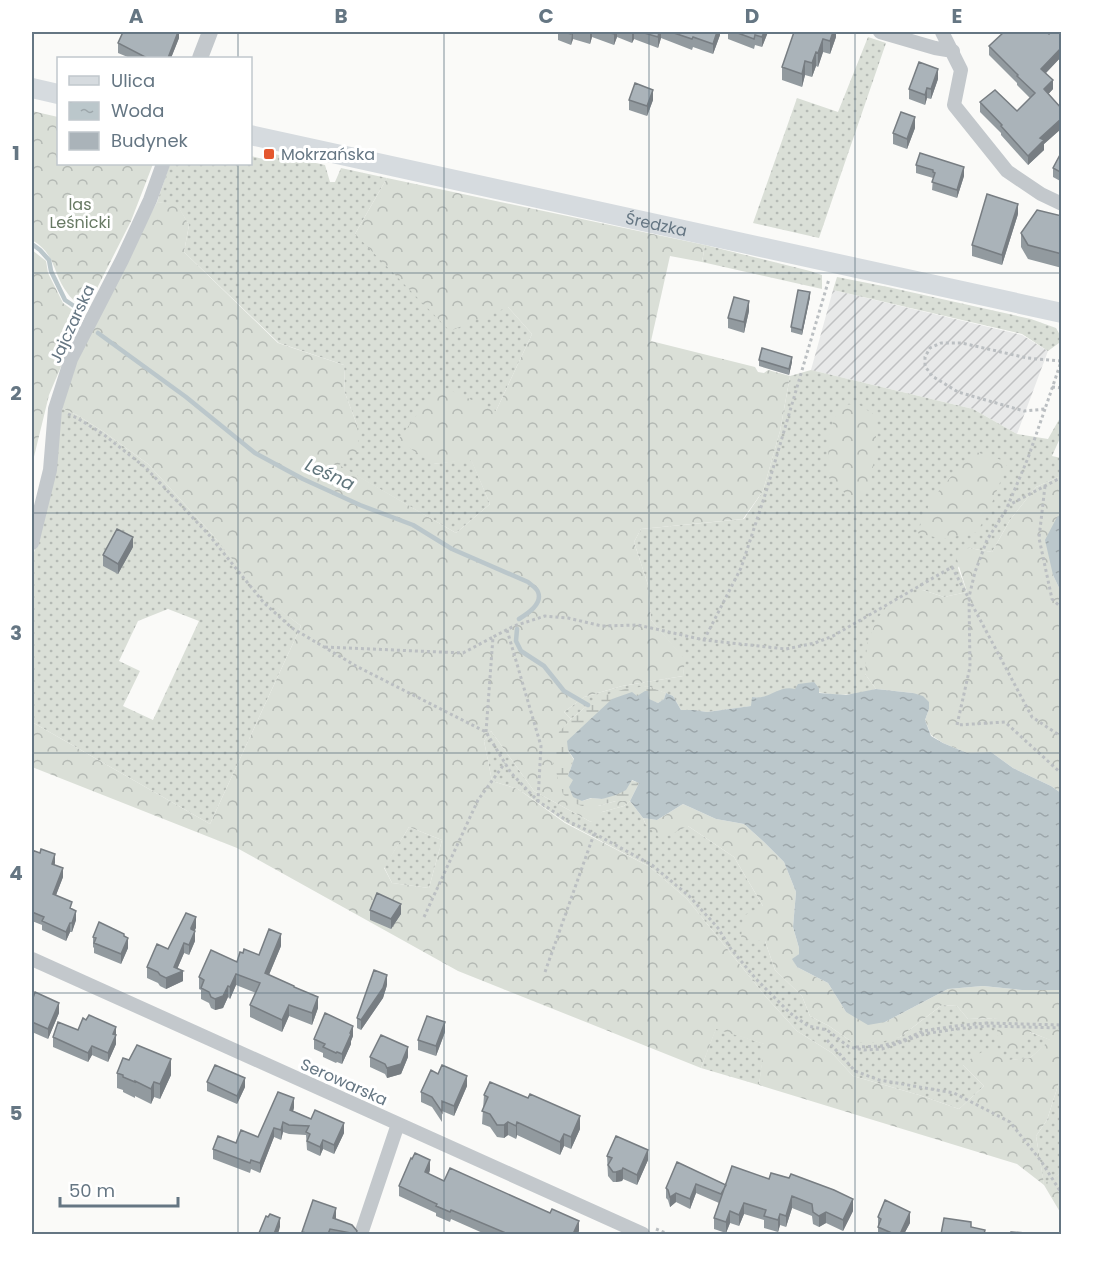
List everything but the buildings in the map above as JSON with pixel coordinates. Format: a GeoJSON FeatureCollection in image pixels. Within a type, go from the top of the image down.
{"type":"FeatureCollection","features":[{"type":"Feature","properties":{"kind":"main road"},"geometry":{"type":"LineString","coordinates":[[32,88],[57,94]]}},
{"type":"Feature","properties":{"kind":"main road","name":"Średzka"},"geometry":{"type":"LineString","coordinates":[[252,135],[1062,313]]}},
{"type":"Feature","properties":{"kind":"street"},"geometry":{"type":"LineString","coordinates":[[200,57],[210,32]]}},
{"type":"Feature","properties":{"kind":"street"},"geometry":{"type":"LineString","coordinates":[[880,32],[953,51]]}},
{"type":"Feature","properties":{"kind":"street"},"geometry":{"type":"LineString","coordinates":[[942,32],[961,70],[954,105],[1007,171],[1041,194],[1062,204]]}},
{"type":"Feature","properties":{"kind":"street","name":"Jajczarska"},"geometry":{"type":"LineString","coordinates":[[32,543],[50,470],[55,409],[71,359],[122,260],[150,200],[163,165]]}},
{"type":"Feature","properties":{"kind":"street","name":"Serowarska"},"geometry":{"type":"LineString","coordinates":[[32,959],[643,1234]]}},
{"type":"Feature","properties":{"kind":"street"},"geometry":{"type":"LineString","coordinates":[[361,1234],[398,1124]]}},
{"type":"Feature","properties":{"kind":"path"},"geometry":{"type":"LineString","coordinates":[[704,640],[741,568],[834,263]]}},
{"type":"Feature","properties":{"kind":"path"},"geometry":{"type":"LineString","coordinates":[[1045,409],[1024,411],[958,392],[932,376],[925,366],[925,357],[930,348],[941,343],[962,344],[1027,358],[1061,360],[1045,409],[1028,458],[1007,506],[987,540],[975,572],[969,597],[970,667],[957,724],[1005,722],[1062,774]]}},
{"type":"Feature","properties":{"kind":"path"},"geometry":{"type":"LineString","coordinates":[[1052,387],[1062,388]]}},
{"type":"Feature","properties":{"kind":"path"},"geometry":{"type":"LineString","coordinates":[[55,409],[76,418],[103,435],[146,468],[209,535],[264,603],[292,628],[356,666],[486,732],[505,763],[538,801],[566,820],[652,865],[689,896],[718,928],[731,949],[756,979],[790,1013],[808,1026],[827,1030],[849,1047],[881,1046],[923,1031],[955,1026],[1026,1023],[1062,1027]]}},
{"type":"Feature","properties":{"kind":"path"},"geometry":{"type":"LineString","coordinates":[[1007,506],[1062,477]]}},
{"type":"Feature","properties":{"kind":"path"},"geometry":{"type":"LineString","coordinates":[[1045,486],[1039,538],[1052,600],[1062,608]]}},
{"type":"Feature","properties":{"kind":"path"},"geometry":{"type":"LineString","coordinates":[[324,647],[463,654],[514,626],[545,616],[568,618],[602,626],[638,625],[704,640],[786,649],[815,643],[833,636],[952,567],[1032,717],[1062,736]]}},
{"type":"Feature","properties":{"kind":"path"},"geometry":{"type":"LineString","coordinates":[[507,630],[541,746],[538,801]]}},
{"type":"Feature","properties":{"kind":"path"},"geometry":{"type":"LineString","coordinates":[[486,732],[493,637]]}},
{"type":"Feature","properties":{"kind":"path"},"geometry":{"type":"LineString","coordinates":[[424,917],[478,800],[505,763]]}},
{"type":"Feature","properties":{"kind":"path"},"geometry":{"type":"LineString","coordinates":[[545,972],[594,834]]}},
{"type":"Feature","properties":{"kind":"path"},"geometry":{"type":"LineString","coordinates":[[833,1036],[835,1048]]}},
{"type":"Feature","properties":{"kind":"path"},"geometry":{"type":"LineString","coordinates":[[827,1040],[855,1071],[879,1080],[954,1093],[1010,1122],[1041,1161],[1062,1194]]}},
{"type":"Feature","properties":{"kind":"shaded area"},"geometry":{"type":"Polygon","coordinates":[[[833,290],[1022,335],[1048,351],[1017,434],[973,409],[811,370],[833,290]]]}},
{"type":"Feature","properties":{"kind":"green space"},"geometry":{"type":"Polygon","coordinates":[[[868,37],[886,43],[819,238],[753,223],[797,98],[838,112],[868,37]]]}},
{"type":"Feature","properties":{"kind":"green space","name":"las Leśnicki"},"geometry":{"type":"Polygon","coordinates":[[[32,111],[57,117],[57,165],[153,165],[131,221],[86,310],[70,296],[46,252],[32,240],[32,111]]]}},
{"type":"Feature","properties":{"kind":"green space"},"geometry":{"type":"Polygon","coordinates":[[[265,152],[325,165],[330,182],[335,182],[341,168],[387,178],[355,234],[508,307],[532,334],[496,411],[433,464],[471,459],[490,504],[456,533],[338,465],[357,425],[345,393],[344,365],[279,343],[184,252],[189,225],[177,205],[157,202],[170,165],[252,165],[252,156],[263,159],[265,152]]]}},
{"type":"Feature","properties":{"kind":"green space"},"geometry":{"type":"Polygon","coordinates":[[[387,178],[705,245],[702,262],[670,256],[651,341],[755,367],[758,372],[764,373],[768,370],[790,376],[780,431],[763,491],[743,519],[641,529],[634,542],[648,585],[651,620],[685,659],[683,676],[622,686],[584,697],[564,712],[571,719],[559,733],[582,806],[630,801],[624,806],[602,812],[600,819],[591,822],[534,791],[491,731],[484,741],[492,781],[518,789],[565,823],[650,867],[687,899],[766,997],[797,1031],[832,1053],[853,1076],[959,1109],[984,1086],[962,1064],[992,1046],[1008,1060],[1030,1058],[1050,1040],[1030,1032],[1019,1050],[1003,1048],[997,1035],[998,1018],[968,1019],[957,1006],[942,1005],[900,1037],[881,1042],[852,1042],[810,1016],[802,996],[775,970],[765,941],[741,939],[743,916],[763,906],[734,857],[688,826],[661,839],[646,825],[643,818],[657,820],[683,804],[716,819],[744,824],[764,842],[784,862],[796,892],[793,927],[799,954],[793,959],[797,967],[828,983],[846,1012],[885,1022],[948,989],[983,986],[1022,990],[1061,990],[1061,1076],[1047,1120],[1036,1136],[1044,1184],[1061,1173],[1061,1234],[1060,1212],[1044,1185],[1017,1164],[759,1085],[764,1044],[716,1029],[701,1068],[458,971],[237,848],[32,767],[32,722],[210,824],[301,626],[264,598],[211,533],[148,464],[104,432],[59,407],[75,360],[157,202],[177,204],[189,225],[184,252],[278,343],[344,365],[345,393],[357,425],[359,451],[339,465],[456,533],[490,504],[471,460],[433,464],[398,440],[439,385],[496,411],[532,334],[508,307],[450,331],[355,234],[387,178]],[[409,827],[384,868],[392,883],[429,888],[442,840],[409,827]]]}},
{"type":"Feature","properties":{"kind":"green space"},"geometry":{"type":"Polygon","coordinates":[[[705,245],[822,275],[822,289],[702,262],[705,245]]]}},
{"type":"Feature","properties":{"kind":"green space","name":"las Leśnicki"},"geometry":{"type":"Polygon","coordinates":[[[32,250],[46,261],[48,273],[63,303],[82,317],[49,395],[32,465],[32,250]]]}},
{"type":"Feature","properties":{"kind":"green space"},"geometry":{"type":"Polygon","coordinates":[[[837,277],[1031,319],[1056,328],[1060,335],[1059,343],[1048,351],[1022,334],[833,290],[837,277]]]}},
{"type":"Feature","properties":{"kind":"green space"},"geometry":{"type":"Polygon","coordinates":[[[811,370],[973,409],[1017,434],[1048,439],[1061,416],[1061,436],[1052,456],[1061,458],[1061,476],[1036,487],[1010,520],[992,552],[969,548],[958,568],[967,592],[944,597],[923,590],[865,674],[876,689],[858,694],[837,695],[795,689],[759,698],[752,697],[752,706],[707,712],[681,710],[673,696],[647,686],[588,705],[571,719],[564,712],[584,697],[622,686],[683,676],[684,659],[651,620],[648,585],[634,542],[641,529],[744,519],[763,491],[780,431],[790,376],[811,370]]]}},
{"type":"Feature","properties":{"kind":"green space"},"geometry":{"type":"Polygon","coordinates":[[[858,404],[876,416],[876,448],[870,487],[853,501],[829,478],[828,438],[839,405],[858,404]]]}},
{"type":"Feature","properties":{"kind":"green space"},"geometry":{"type":"Polygon","coordinates":[[[59,407],[104,432],[148,464],[211,533],[265,598],[301,626],[210,824],[32,722],[32,560],[50,490],[59,407]],[[168,609],[138,621],[119,661],[140,671],[123,706],[153,720],[199,621],[168,609]]]}},
{"type":"Feature","properties":{"kind":"green space"},"geometry":{"type":"Polygon","coordinates":[[[973,451],[1008,462],[988,513],[977,532],[943,539],[917,533],[931,500],[973,451]]]}},
{"type":"Feature","properties":{"kind":"green space"},"geometry":{"type":"Polygon","coordinates":[[[1061,476],[1061,514],[1057,518],[1053,575],[1061,592],[1061,793],[1013,768],[991,752],[967,753],[943,743],[931,735],[925,720],[929,709],[913,693],[876,689],[865,674],[867,644],[877,619],[891,601],[923,590],[944,597],[967,592],[955,554],[969,548],[992,552],[1010,520],[1036,487],[1061,476]]]}},
{"type":"Feature","properties":{"kind":"green space"},"geometry":{"type":"Polygon","coordinates":[[[647,686],[666,693],[664,699],[658,703],[637,696],[613,699],[580,730],[568,750],[574,760],[568,775],[573,780],[582,801],[592,798],[602,799],[631,780],[639,783],[630,801],[616,801],[598,806],[582,806],[571,802],[563,794],[552,760],[559,732],[588,705],[605,695],[647,686]]]}},
{"type":"Feature","properties":{"kind":"green space"},"geometry":{"type":"Polygon","coordinates":[[[491,731],[534,791],[591,822],[602,812],[624,806],[630,801],[646,825],[688,826],[734,857],[763,906],[765,941],[775,970],[802,996],[810,1016],[852,1042],[900,1037],[942,1005],[957,1006],[968,1019],[998,1018],[1051,1040],[1030,1058],[963,1065],[984,1086],[959,1109],[853,1076],[832,1053],[797,1031],[766,997],[687,899],[650,867],[565,822],[518,789],[492,781],[484,741],[491,731]]]}},
{"type":"Feature","properties":{"kind":"green space"},"geometry":{"type":"Polygon","coordinates":[[[409,827],[442,840],[429,888],[392,883],[384,867],[409,827]]]}},
{"type":"Feature","properties":{"kind":"green space"},"geometry":{"type":"Polygon","coordinates":[[[716,1028],[765,1044],[759,1085],[701,1068],[716,1028]]]}},
{"type":"Feature","properties":{"kind":"green space"},"geometry":{"type":"Polygon","coordinates":[[[1061,1076],[1061,1173],[1044,1185],[1036,1136],[1047,1120],[1061,1076]]]}},
{"type":"Feature","properties":{"kind":"water"},"geometry":{"type":"Polygon","coordinates":[[[1061,514],[1061,592],[1053,575],[1045,540],[1057,517],[1061,514]]]}},
{"type":"Feature","properties":{"kind":"water"},"geometry":{"type":"Polygon","coordinates":[[[814,682],[819,688],[819,693],[846,695],[876,689],[923,696],[929,702],[925,720],[931,736],[967,753],[991,752],[1013,768],[1061,793],[1061,990],[1022,990],[983,986],[948,989],[885,1022],[868,1025],[846,1012],[828,983],[797,967],[792,959],[799,954],[793,927],[796,892],[784,862],[744,824],[716,819],[683,804],[657,820],[643,818],[630,801],[639,783],[632,780],[626,790],[616,795],[582,801],[573,797],[569,787],[573,780],[568,776],[574,759],[568,750],[567,741],[612,699],[632,692],[637,696],[648,691],[649,699],[658,703],[664,699],[666,693],[673,696],[681,710],[707,712],[751,706],[752,697],[764,696],[789,688],[795,689],[798,684],[814,682]]]}},
{"type":"Feature","properties":{"kind":"waterway","name":"Leśna"},"geometry":{"type":"LineString","coordinates":[[32,244],[49,260],[51,271],[65,300],[83,312]]}},
{"type":"Feature","properties":{"kind":"waterway","name":"Leśna"},"geometry":{"type":"LineString","coordinates":[[98,333],[186,397],[255,453],[303,479],[360,505],[413,525],[452,549],[528,582],[537,591],[538,601],[519,619]]}},
{"type":"Feature","properties":{"kind":"waterway","name":"Leśna"},"geometry":{"type":"LineString","coordinates":[[517,629],[516,641],[521,651],[544,666],[564,691],[588,705]]}},
{"type":"Feature","properties":{"kind":"place","name":"Mokrzańska"},"geometry":{"type":"Point","coordinates":[269,154]}}]}
